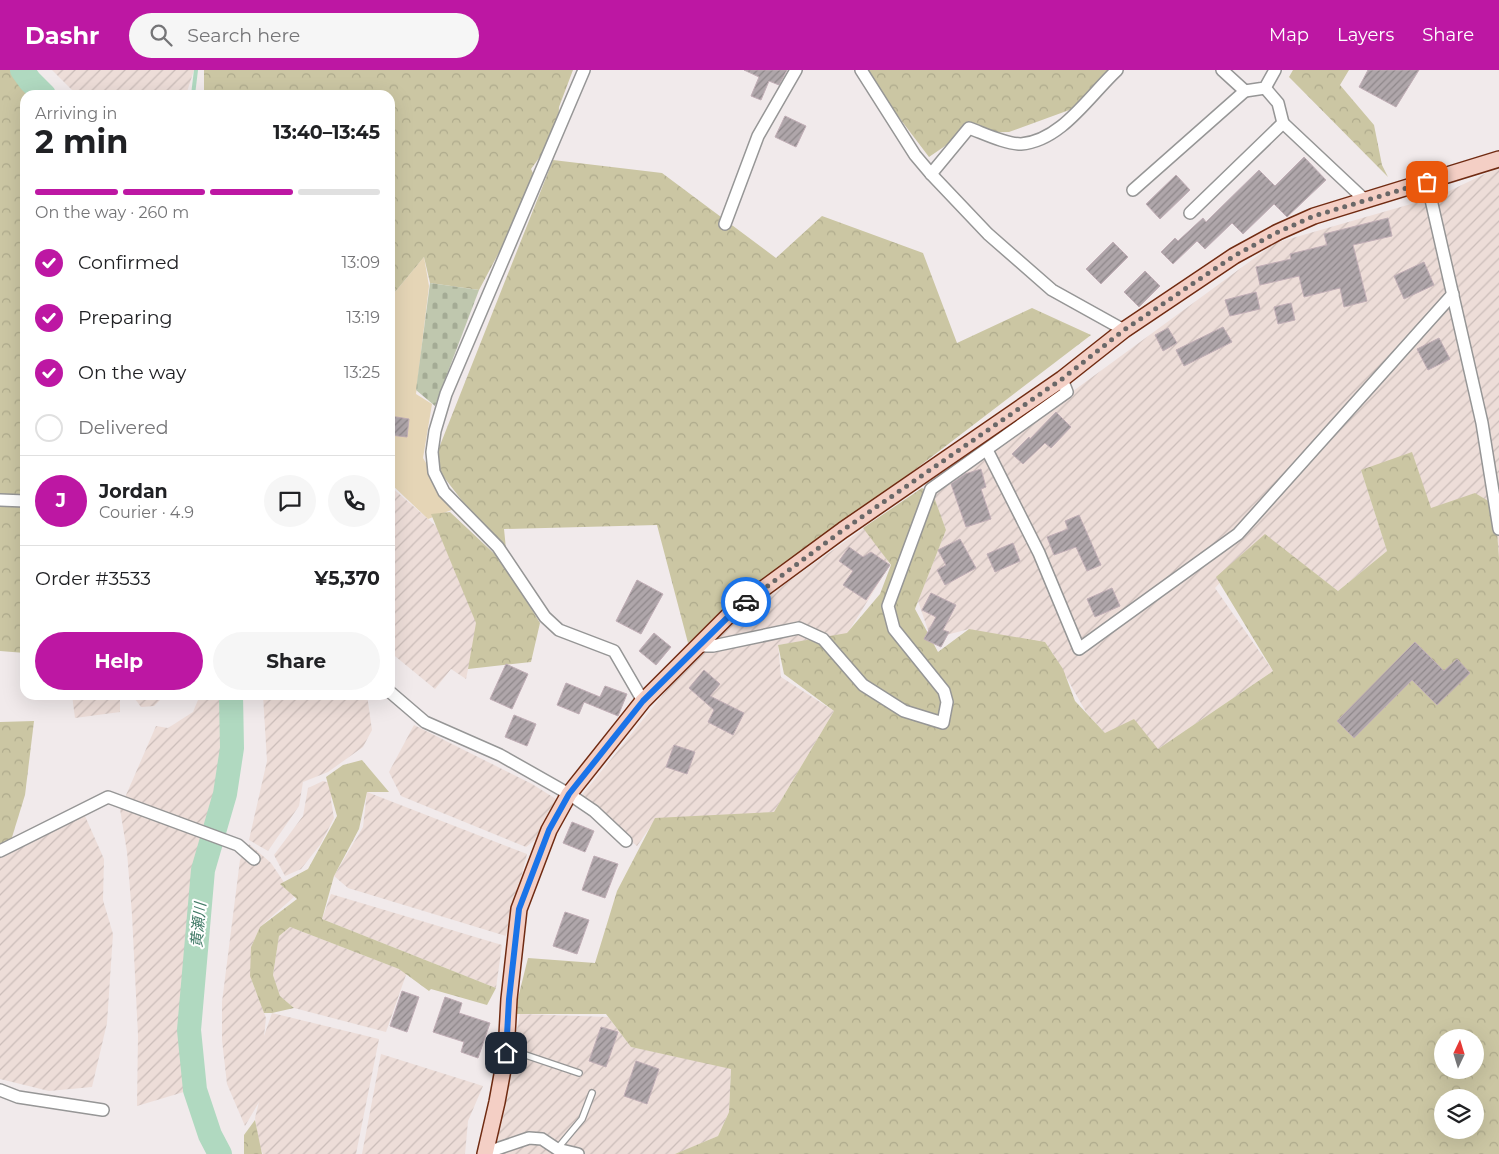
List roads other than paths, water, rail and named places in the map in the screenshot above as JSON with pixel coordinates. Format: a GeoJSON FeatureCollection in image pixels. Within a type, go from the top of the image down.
{"type":"FeatureCollection","features":[{"type":"Feature","properties":{"kind":"street"},"geometry":{"type":"LineString","coordinates":[[584,70],[446,394],[435,431],[432,452],[433,463],[434,472],[444,492],[498,548],[546,617],[558,630],[614,651],[643,701]]}},
{"type":"Feature","properties":{"kind":"street"},"geometry":{"type":"LineString","coordinates":[[725,224],[758,136],[796,70]]}},
{"type":"Feature","properties":{"kind":"street"},"geometry":{"type":"LineString","coordinates":[[861,70],[915,155],[930,174],[988,234],[1052,290],[1124,330]]}},
{"type":"Feature","properties":{"kind":"street"},"geometry":{"type":"LineString","coordinates":[[930,174],[968,128],[1019,144],[1041,140],[1061,128],[1117,70]]}},
{"type":"Feature","properties":{"kind":"street"},"geometry":{"type":"LineString","coordinates":[[1222,70],[1245,90]]}},
{"type":"Feature","properties":{"kind":"street"},"geometry":{"type":"LineString","coordinates":[[1265,88],[1275,70]]}},
{"type":"Feature","properties":{"kind":"street"},"geometry":{"type":"LineString","coordinates":[[1133,190],[1245,90],[1265,88]]}},
{"type":"Feature","properties":{"kind":"street"},"geometry":{"type":"LineString","coordinates":[[1265,88],[1278,103],[1283,124],[1365,200]]}},
{"type":"Feature","properties":{"kind":"street"},"geometry":{"type":"LineString","coordinates":[[1190,212],[1283,124]]}},
{"type":"Feature","properties":{"kind":"street"},"geometry":{"type":"LineString","coordinates":[[491,1153],[506,1048],[509,999],[519,909],[549,830],[569,794],[643,701],[698,646],[733,612],[827,542],[1062,379],[1124,330],[1234,256],[1278,232],[1314,216],[1499,159]]}},
{"type":"Feature","properties":{"kind":"street"},"geometry":{"type":"LineString","coordinates":[[1427,182],[1482,423],[1499,529]]}},
{"type":"Feature","properties":{"kind":"street"},"geometry":{"type":"LineString","coordinates":[[987,450],[1039,553],[1079,649],[1238,534],[1453,294]]}},
{"type":"Feature","properties":{"kind":"street"},"geometry":{"type":"LineString","coordinates":[[698,646],[713,646],[799,628],[823,639],[863,685],[904,711],[943,723],[948,702],[944,691],[894,629],[888,606],[931,489],[1067,392],[1062,379]]}},
{"type":"Feature","properties":{"kind":"street"},"geometry":{"type":"LineString","coordinates":[[0,500],[20,501]]}},
{"type":"Feature","properties":{"kind":"street"},"geometry":{"type":"LineString","coordinates":[[395,696],[425,722],[500,755],[569,794],[594,811],[626,841]]}},
{"type":"Feature","properties":{"kind":"street"},"geometry":{"type":"LineString","coordinates":[[0,851],[108,798],[238,845],[254,859]]}},
{"type":"Feature","properties":{"kind":"street"},"geometry":{"type":"LineString","coordinates":[[0,1090],[18,1097],[103,1110]]}},
{"type":"Feature","properties":{"kind":"street"},"geometry":{"type":"LineString","coordinates":[[491,1153],[508,1144],[529,1138],[542,1139],[557,1149],[578,1154]]}},
{"type":"Feature","properties":{"kind":"lane"},"geometry":{"type":"LineString","coordinates":[[506,1048],[579,1073]]}},
{"type":"Feature","properties":{"kind":"lane"},"geometry":{"type":"LineString","coordinates":[[557,1149],[582,1119],[592,1093]]}},
{"type":"Feature","properties":{"kind":"waterway","name":"黄瀬川"},"geometry":{"type":"LineString","coordinates":[[22,70],[39,90]]}},
{"type":"Feature","properties":{"kind":"waterway"},"geometry":{"type":"LineString","coordinates":[[194,90],[196,70]]}},
{"type":"Feature","properties":{"kind":"waterway","name":"黄瀬川"},"geometry":{"type":"LineString","coordinates":[[220,1154],[210,1135],[195,1090],[189,1030],[203,870],[225,794],[232,748],[231,700]]}}]}
